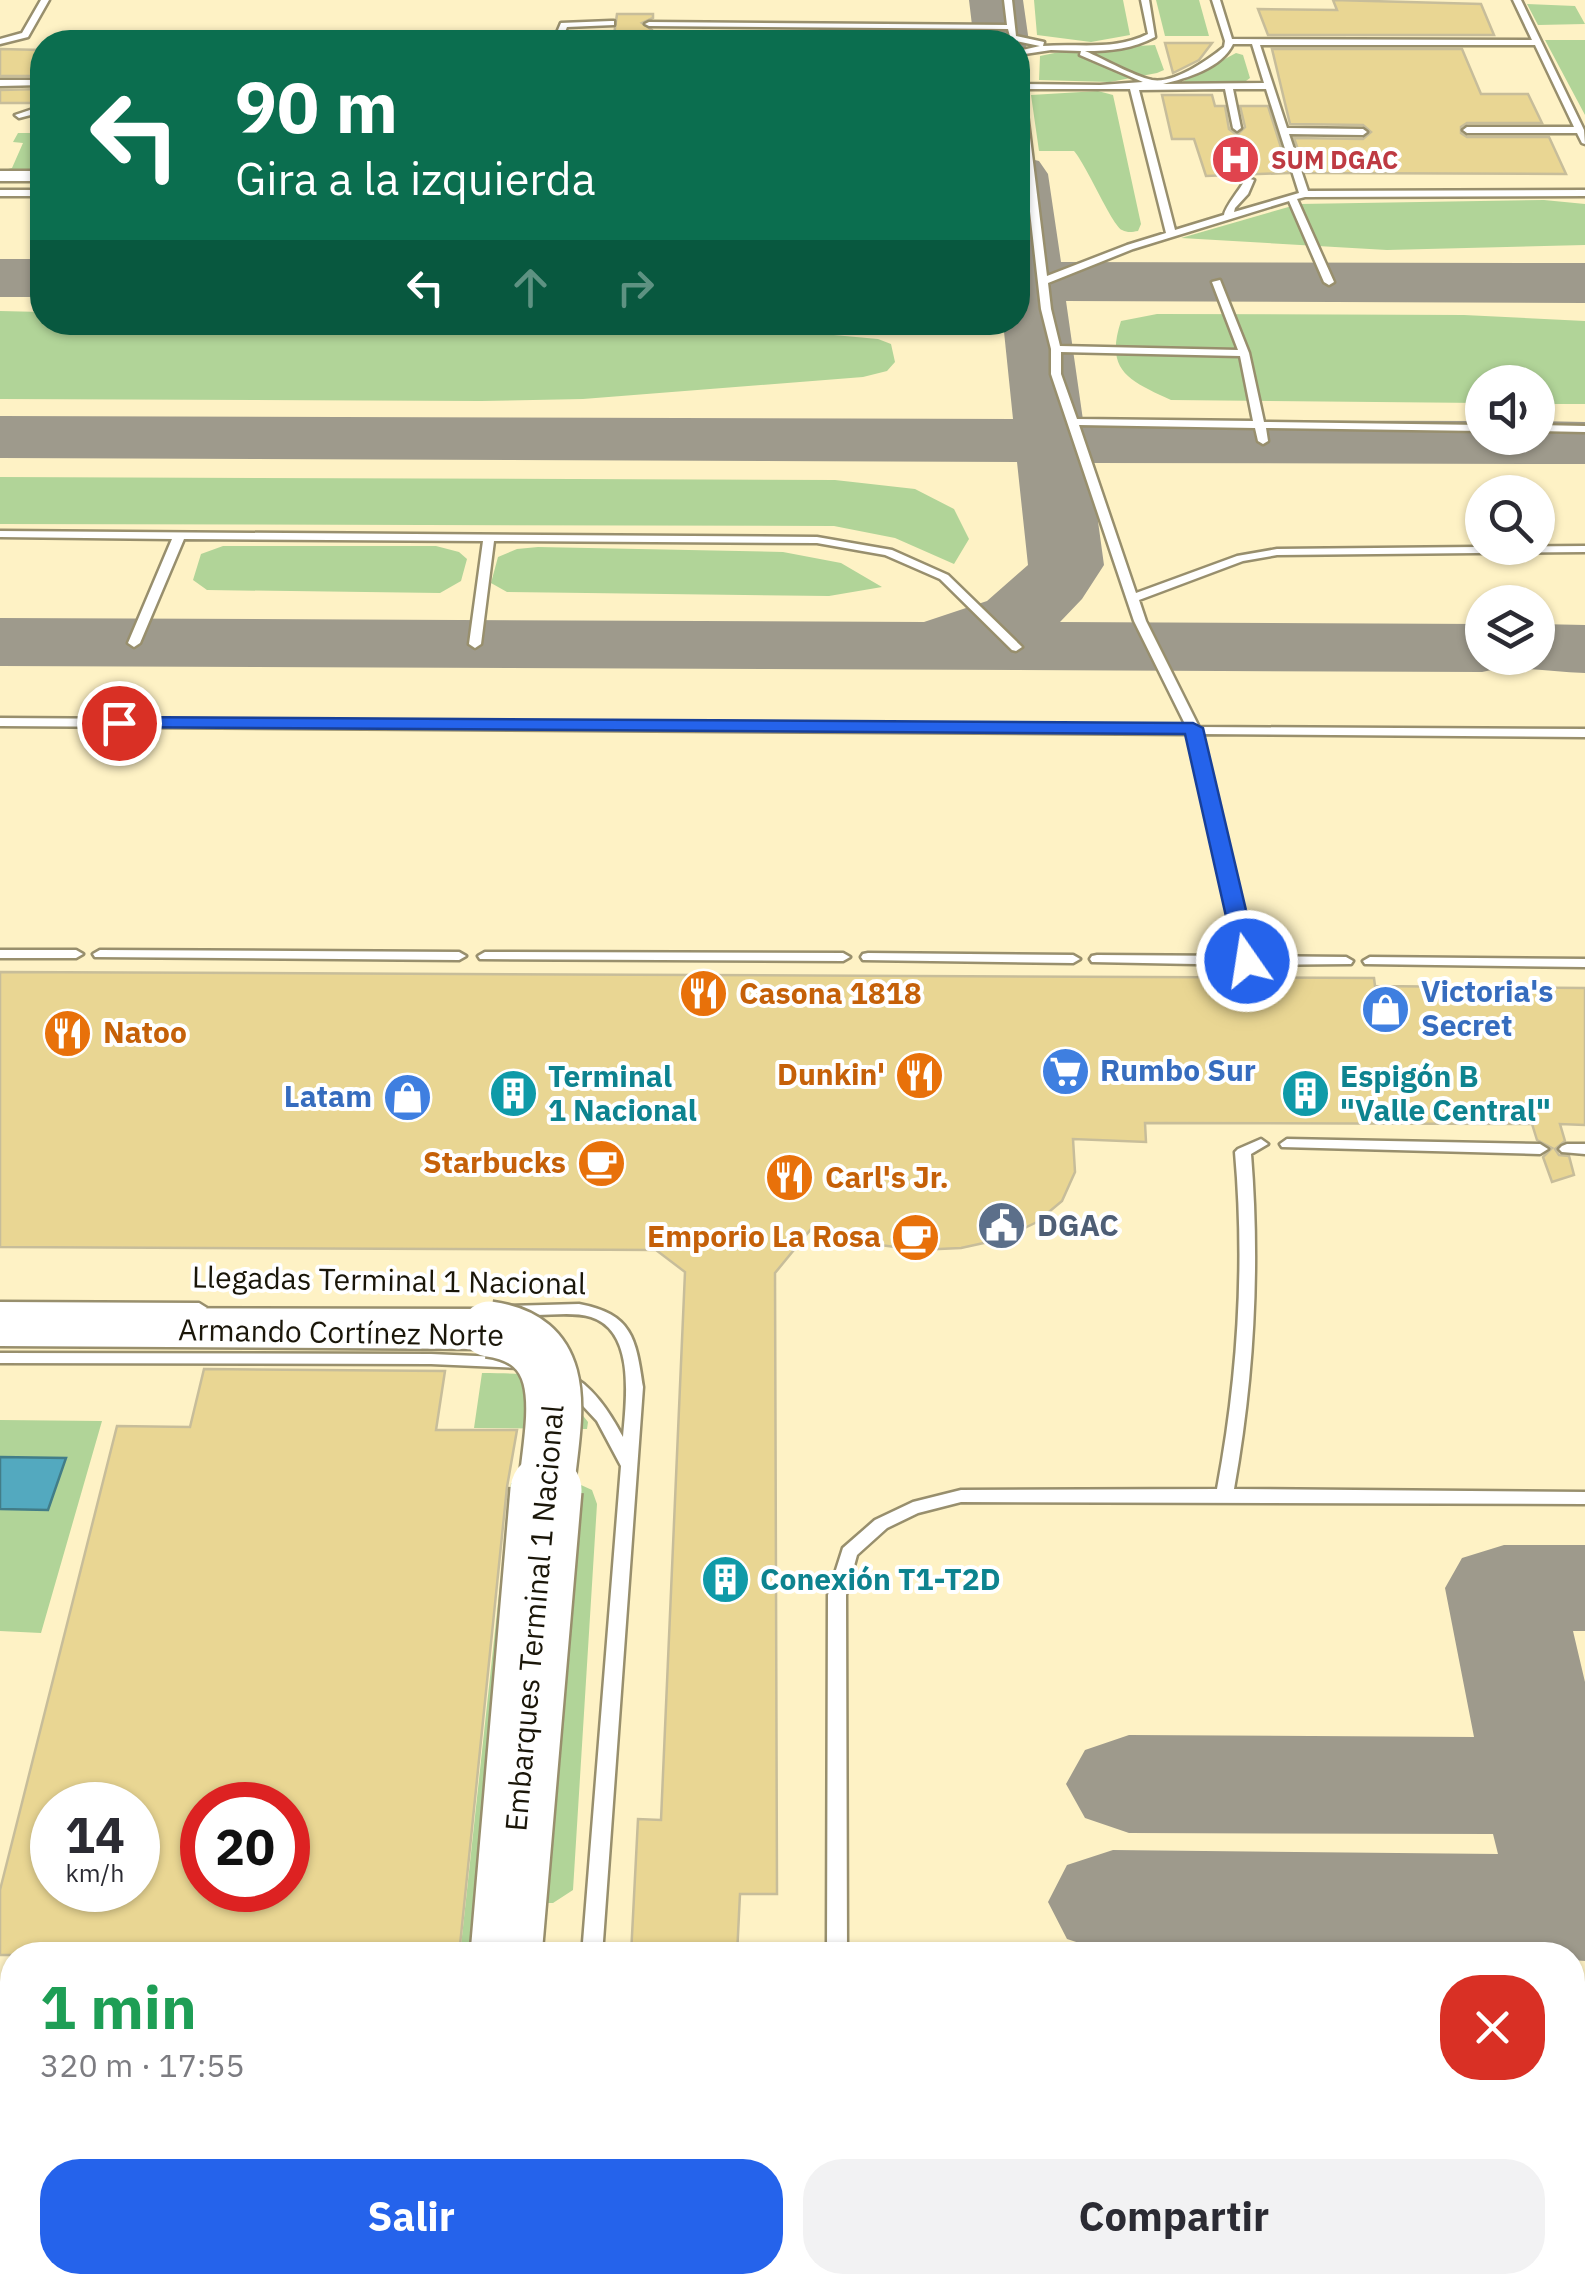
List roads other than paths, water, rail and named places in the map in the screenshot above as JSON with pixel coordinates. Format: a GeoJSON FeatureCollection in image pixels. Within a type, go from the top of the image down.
{"type":"FeatureCollection","features":[{"type":"Feature","properties":{"kind":"highway","name":"Embarques Terminal 1 Nacional"},"geometry":{"type":"LineString","coordinates":[[0,1326],[488,1329],[509,1331],[540,1348],[550,1364],[554,1394],[507,1942]]}},
{"type":"Feature","properties":{"kind":"street"},"geometry":{"type":"LineString","coordinates":[[0,176],[30,176]]}},
{"type":"Feature","properties":{"kind":"lane"},"geometry":{"type":"LineString","coordinates":[[0,42],[24,35],[46,0]]}},
{"type":"Feature","properties":{"kind":"lane"},"geometry":{"type":"LineString","coordinates":[[1008,0],[1012,30]]}},
{"type":"Feature","properties":{"kind":"lane"},"geometry":{"type":"LineString","coordinates":[[1030,50],[1050,46],[1102,48],[1142,42],[1152,35],[1145,0]]}},
{"type":"Feature","properties":{"kind":"lane"},"geometry":{"type":"LineString","coordinates":[[1134,87],[1209,64],[1228,48],[1216,0]]}},
{"type":"Feature","properties":{"kind":"lane"},"geometry":{"type":"LineString","coordinates":[[1517,0],[1585,141]]}},
{"type":"Feature","properties":{"kind":"lane"},"geometry":{"type":"LineString","coordinates":[[560,30],[564,25],[611,23]]}},
{"type":"Feature","properties":{"kind":"lane"},"geometry":{"type":"LineString","coordinates":[[649,24],[1011,27]]}},
{"type":"Feature","properties":{"kind":"lane"},"geometry":{"type":"LineString","coordinates":[[1228,41],[1538,44]]}},
{"type":"Feature","properties":{"kind":"lane"},"geometry":{"type":"LineString","coordinates":[[1255,42],[1304,194]]}},
{"type":"Feature","properties":{"kind":"lane"},"geometry":{"type":"LineString","coordinates":[[1030,43],[1088,54],[1152,83]]}},
{"type":"Feature","properties":{"kind":"lane"},"geometry":{"type":"LineString","coordinates":[[0,84],[30,84]]}},
{"type":"Feature","properties":{"kind":"lane"},"geometry":{"type":"LineString","coordinates":[[1030,86],[1269,86]]}},
{"type":"Feature","properties":{"kind":"lane"},"geometry":{"type":"LineString","coordinates":[[1134,87],[1171,233]]}},
{"type":"Feature","properties":{"kind":"lane"},"geometry":{"type":"LineString","coordinates":[[1229,88],[1237,128]]}},
{"type":"Feature","properties":{"kind":"lane"},"geometry":{"type":"LineString","coordinates":[[18,115],[30,112]]}},
{"type":"Feature","properties":{"kind":"lane"},"geometry":{"type":"LineString","coordinates":[[1467,130],[1580,130]]}},
{"type":"Feature","properties":{"kind":"lane"},"geometry":{"type":"LineString","coordinates":[[1282,131],[1363,132]]}},
{"type":"Feature","properties":{"kind":"lane"},"geometry":{"type":"LineString","coordinates":[[1030,176],[1056,349],[1056,374],[1132,599],[1193,728],[1247,961]]}},
{"type":"Feature","properties":{"kind":"lane"},"geometry":{"type":"LineString","coordinates":[[1230,216],[1230,207],[1243,194],[1249,180]]}},
{"type":"Feature","properties":{"kind":"lane"},"geometry":{"type":"LineString","coordinates":[[0,193],[30,193]]}},
{"type":"Feature","properties":{"kind":"lane"},"geometry":{"type":"LineString","coordinates":[[1044,281],[1171,233],[1304,194],[1585,193]]}},
{"type":"Feature","properties":{"kind":"lane"},"geometry":{"type":"LineString","coordinates":[[1292,197],[1328,282]]}},
{"type":"Feature","properties":{"kind":"lane"},"geometry":{"type":"LineString","coordinates":[[1217,282],[1244,353],[1263,441]]}},
{"type":"Feature","properties":{"kind":"lane"},"geometry":{"type":"LineString","coordinates":[[1056,349],[1244,353]]}},
{"type":"Feature","properties":{"kind":"lane"},"geometry":{"type":"LineString","coordinates":[[1072,422],[1465,428]]}},
{"type":"Feature","properties":{"kind":"lane"},"geometry":{"type":"LineString","coordinates":[[1555,428],[1585,429]]}},
{"type":"Feature","properties":{"kind":"lane"},"geometry":{"type":"LineString","coordinates":[[0,534],[758,537],[862,546],[888,552],[944,576],[1016,647]]}},
{"type":"Feature","properties":{"kind":"lane"},"geometry":{"type":"LineString","coordinates":[[134,643],[180,534]]}},
{"type":"Feature","properties":{"kind":"lane"},"geometry":{"type":"LineString","coordinates":[[475,644],[489,536]]}},
{"type":"Feature","properties":{"kind":"lane"},"geometry":{"type":"LineString","coordinates":[[1132,599],[1241,558],[1277,552],[1585,549]]}},
{"type":"Feature","properties":{"kind":"lane"},"geometry":{"type":"LineString","coordinates":[[0,722],[1193,728],[1585,734]]}},
{"type":"Feature","properties":{"kind":"lane"},"geometry":{"type":"LineString","coordinates":[[0,954],[76,954]]}},
{"type":"Feature","properties":{"kind":"lane"},"geometry":{"type":"LineString","coordinates":[[100,954],[459,956]]}},
{"type":"Feature","properties":{"kind":"lane"},"geometry":{"type":"LineString","coordinates":[[485,956],[844,957]]}},
{"type":"Feature","properties":{"kind":"lane"},"geometry":{"type":"LineString","coordinates":[[868,957],[1073,959]]}},
{"type":"Feature","properties":{"kind":"lane"},"geometry":{"type":"LineString","coordinates":[[1096,960],[1346,961]]}},
{"type":"Feature","properties":{"kind":"lane"},"geometry":{"type":"LineString","coordinates":[[1370,962],[1585,963]]}},
{"type":"Feature","properties":{"kind":"lane"},"geometry":{"type":"LineString","coordinates":[[1224,1495],[1240,1420],[1248,1343],[1248,1201],[1243,1152],[1261,1144]]}},
{"type":"Feature","properties":{"kind":"lane"},"geometry":{"type":"LineString","coordinates":[[1287,1144],[1540,1149]]}},
{"type":"Feature","properties":{"kind":"lane"},"geometry":{"type":"LineString","coordinates":[[1567,1149],[1585,1149]]}},
{"type":"Feature","properties":{"kind":"lane","name":"Llegadas Terminal 1 Nacional"},"geometry":{"type":"LineString","coordinates":[[0,1307],[222,1308]]}},
{"type":"Feature","properties":{"kind":"lane","name":"Llegadas Terminal 1 Nacional"},"geometry":{"type":"LineString","coordinates":[[439,1310],[459,1310]]}},
{"type":"Feature","properties":{"kind":"lane","name":"Llegadas Terminal 1 Nacional"},"geometry":{"type":"LineString","coordinates":[[479,1310],[594,1310],[616,1324],[632,1349],[634,1386],[593,1942]]}},
{"type":"Feature","properties":{"kind":"lane","name":"Armando Cortínez Norte"},"geometry":{"type":"LineString","coordinates":[[0,1358],[431,1358],[529,1364],[558,1373],[590,1397],[609,1420],[628,1467]]}},
{"type":"Feature","properties":{"kind":"lane"},"geometry":{"type":"LineString","coordinates":[[837,1942],[837,1595],[849,1552],[881,1524],[961,1496],[1585,1498]]}},
{"type":"Feature","properties":{"kind":"water"},"geometry":{"type":"Polygon","coordinates":[[[0,1457],[66,1458],[48,1510],[0,1509],[0,1457]]]}},
{"type":"Feature","properties":{"kind":"place","name":"SUM DGAC"},"geometry":{"type":"Point","coordinates":[1236,160]}},
{"type":"Feature","properties":{"kind":"place","name":"Casona 1818"},"geometry":{"type":"Point","coordinates":[704,994]}},
{"type":"Feature","properties":{"kind":"place","name":"Victoria's Secret"},"geometry":{"type":"Point","coordinates":[1386,1009]}},
{"type":"Feature","properties":{"kind":"place","name":"Natoo"},"geometry":{"type":"Point","coordinates":[68,1033]}},
{"type":"Feature","properties":{"kind":"place","name":"Rumbo Sur"},"geometry":{"type":"Point","coordinates":[1065,1071]}},
{"type":"Feature","properties":{"kind":"place","name":"Dunkin'"},"geometry":{"type":"Point","coordinates":[920,1075]}},
{"type":"Feature","properties":{"kind":"place","name":"Terminal 1 Nacional"},"geometry":{"type":"Point","coordinates":[513,1094]}},
{"type":"Feature","properties":{"kind":"place","name":"Espigón B \"Valle Central\""},"geometry":{"type":"Point","coordinates":[1305,1094]}},
{"type":"Feature","properties":{"kind":"place","name":"Latam"},"geometry":{"type":"Point","coordinates":[407,1097]}},
{"type":"Feature","properties":{"kind":"place","name":"Starbucks"},"geometry":{"type":"Point","coordinates":[601,1163]}},
{"type":"Feature","properties":{"kind":"place","name":"Carl's Jr."},"geometry":{"type":"Point","coordinates":[790,1178]}},
{"type":"Feature","properties":{"kind":"place","name":"DGAC"},"geometry":{"type":"Point","coordinates":[1002,1226]}},
{"type":"Feature","properties":{"kind":"place","name":"Emporio La Rosa"},"geometry":{"type":"Point","coordinates":[916,1237]}},
{"type":"Feature","properties":{"kind":"place","name":"Conexión T1-T2D"},"geometry":{"type":"Point","coordinates":[725,1580]}}]}
